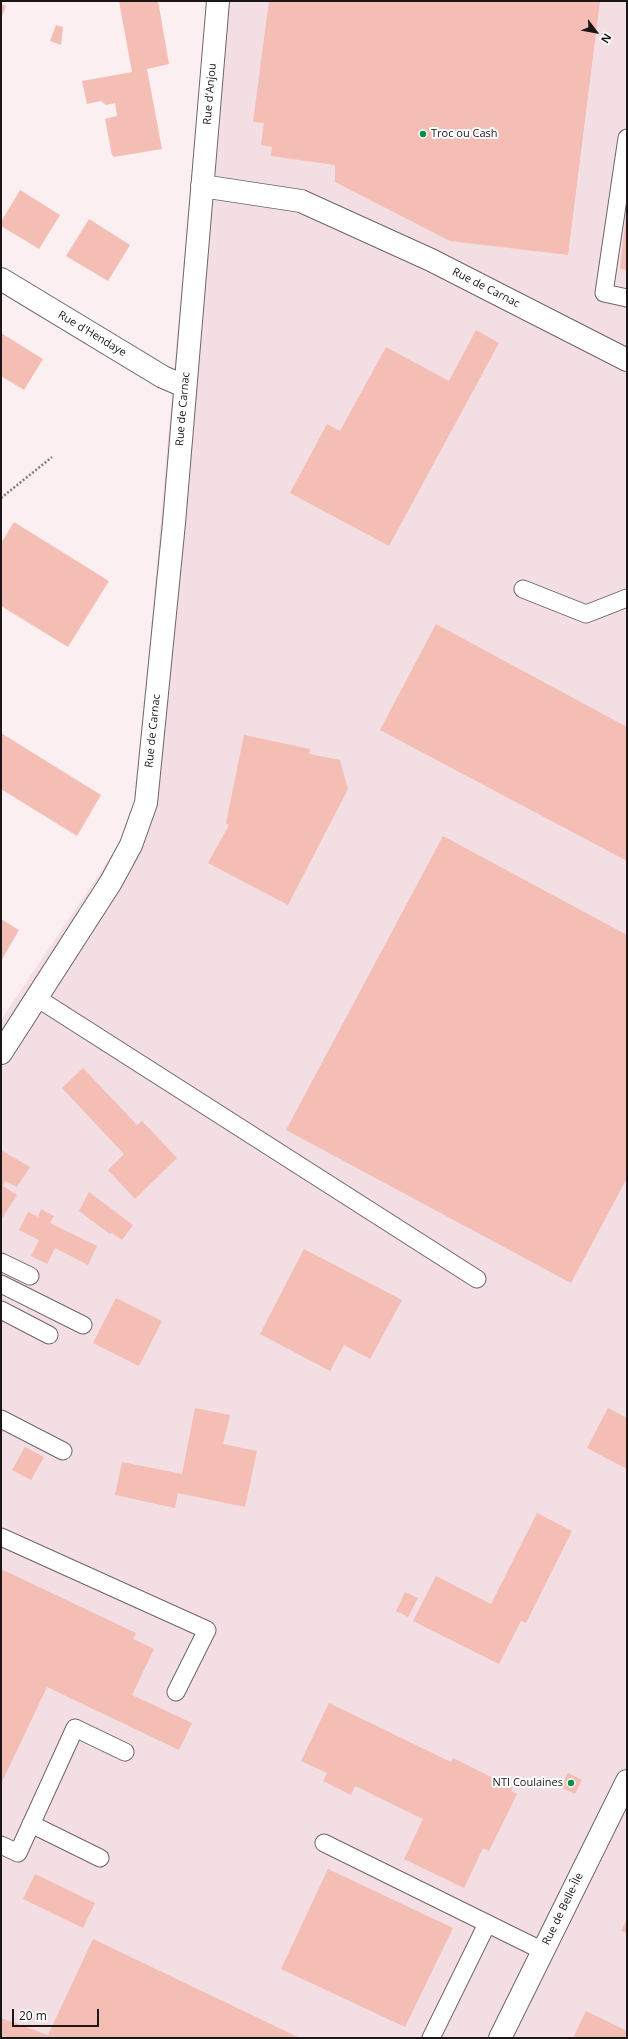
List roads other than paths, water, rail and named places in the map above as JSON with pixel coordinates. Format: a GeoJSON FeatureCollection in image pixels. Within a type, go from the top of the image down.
{"type":"FeatureCollection","features":[{"type":"Feature","properties":{"kind":"street","name":"Rue d'Anjou"},"geometry":{"type":"LineString","coordinates":[[202,186],[218,1]]}},
{"type":"Feature","properties":{"kind":"street","name":"Rue de Carnac"},"geometry":{"type":"LineString","coordinates":[[1,1053],[132,846],[146,803],[173,531],[202,186],[301,201],[431,260],[627,360]]}},
{"type":"Feature","properties":{"kind":"street","name":"Rue d'Hendaye"},"geometry":{"type":"LineString","coordinates":[[1,279],[163,377],[184,386]]}},
{"type":"Feature","properties":{"kind":"street","name":"Rue de Belle-Île"},"geometry":{"type":"LineString","coordinates":[[500,2038],[627,1781]]}},
{"type":"Feature","properties":{"kind":"lane"},"geometry":{"type":"LineString","coordinates":[[627,138],[604,293],[627,298]]}},
{"type":"Feature","properties":{"kind":"lane"},"geometry":{"type":"LineString","coordinates":[[523,589],[586,614],[627,598]]}},
{"type":"Feature","properties":{"kind":"lane"},"geometry":{"type":"LineString","coordinates":[[37,998],[477,1279]]}},
{"type":"Feature","properties":{"kind":"lane"},"geometry":{"type":"LineString","coordinates":[[1,1262],[30,1276]]}},
{"type":"Feature","properties":{"kind":"lane"},"geometry":{"type":"LineString","coordinates":[[1,1284],[83,1326]]}},
{"type":"Feature","properties":{"kind":"lane"},"geometry":{"type":"LineString","coordinates":[[1,1310],[49,1335]]}},
{"type":"Feature","properties":{"kind":"lane"},"geometry":{"type":"LineString","coordinates":[[1,1420],[63,1451]]}},
{"type":"Feature","properties":{"kind":"lane"},"geometry":{"type":"LineString","coordinates":[[1,1537],[207,1630],[176,1692]]}},
{"type":"Feature","properties":{"kind":"lane"},"geometry":{"type":"LineString","coordinates":[[1,1845],[18,1853],[74,1728],[125,1752]]}},
{"type":"Feature","properties":{"kind":"lane"},"geometry":{"type":"LineString","coordinates":[[31,1824],[100,1858]]}},
{"type":"Feature","properties":{"kind":"lane"},"geometry":{"type":"LineString","coordinates":[[324,1843],[543,1951]]}},
{"type":"Feature","properties":{"kind":"lane"},"geometry":{"type":"LineString","coordinates":[[431,2038],[487,1924]]}},
{"type":"Feature","properties":{"kind":"place","name":"Troc ou Cash"},"geometry":{"type":"Point","coordinates":[423,134]}},
{"type":"Feature","properties":{"kind":"place","name":"NTI Coulaines"},"geometry":{"type":"Point","coordinates":[571,1783]}}]}
